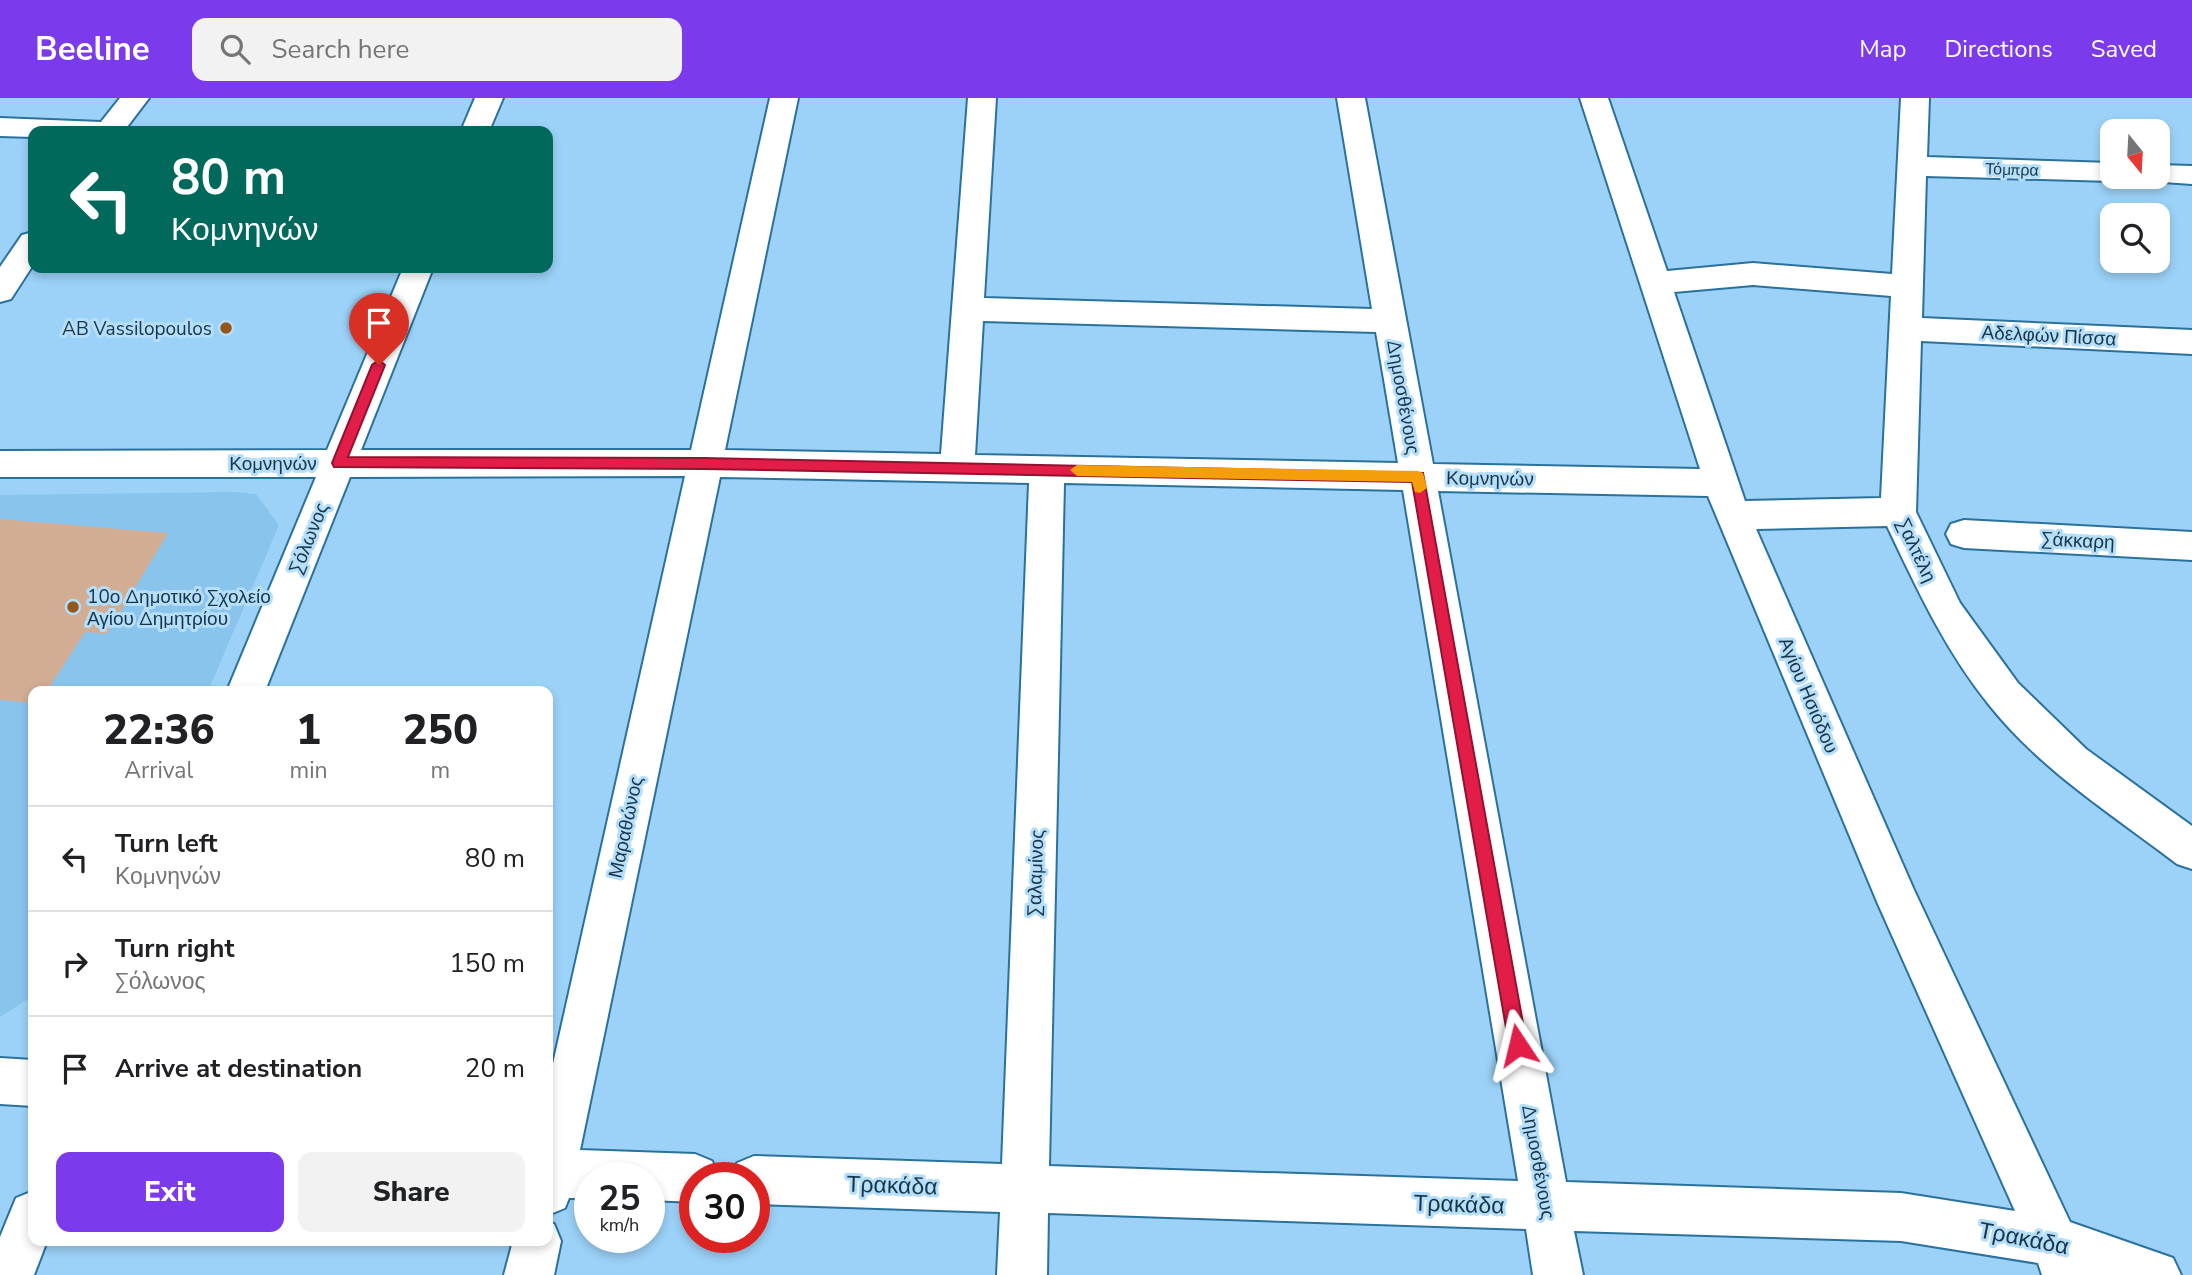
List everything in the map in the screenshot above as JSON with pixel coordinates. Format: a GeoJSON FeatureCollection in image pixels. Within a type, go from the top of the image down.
{"type":"FeatureCollection","features":[{"type":"Feature","properties":{"kind":"street"},"geometry":{"type":"LineString","coordinates":[[113,126],[135,98]]}},
{"type":"Feature","properties":{"kind":"street"},"geometry":{"type":"LineString","coordinates":[[477,126],[489,98]]}},
{"type":"Feature","properties":{"kind":"street","name":"Μαραθώνος"},"geometry":{"type":"LineString","coordinates":[[553,1160],[783,98]]}},
{"type":"Feature","properties":{"kind":"street"},"geometry":{"type":"LineString","coordinates":[[957,468],[982,98]]}},
{"type":"Feature","properties":{"kind":"street","name":"Δημοσθένους"},"geometry":{"type":"LineString","coordinates":[[1351,98],[1558,1275]]}},
{"type":"Feature","properties":{"kind":"street","name":"Αγίου Ησιόδου"},"geometry":{"type":"LineString","coordinates":[[1594,98],[1726,499],[1899,904],[2061,1258]]}},
{"type":"Feature","properties":{"kind":"street","name":"Σαλτέλη"},"geometry":{"type":"LineString","coordinates":[[1914,98],[1898,512],[1947,614],[2004,695],[2072,762],[2192,849]]}},
{"type":"Feature","properties":{"kind":"street"},"geometry":{"type":"LineString","coordinates":[[0,127],[28,128]]}},
{"type":"Feature","properties":{"kind":"street","name":"Τόμπρα"},"geometry":{"type":"LineString","coordinates":[[1912,166],[2100,172]]}},
{"type":"Feature","properties":{"kind":"street"},"geometry":{"type":"LineString","coordinates":[[2170,174],[2192,175]]}},
{"type":"Feature","properties":{"kind":"street"},"geometry":{"type":"LineString","coordinates":[[0,291],[28,249]]}},
{"type":"Feature","properties":{"kind":"street","name":"Σόλωνος"},"geometry":{"type":"LineString","coordinates":[[248,686],[416,273]]}},
{"type":"Feature","properties":{"kind":"street"},"geometry":{"type":"LineString","coordinates":[[1655,283],[1753,274],[1907,286]]}},
{"type":"Feature","properties":{"kind":"street"},"geometry":{"type":"LineString","coordinates":[[968,309],[1391,321]]}},
{"type":"Feature","properties":{"kind":"street","name":"Αδελφών Πίσσα"},"geometry":{"type":"LineString","coordinates":[[1906,329],[2192,342]]}},
{"type":"Feature","properties":{"kind":"street","name":"Κομνηνών"},"geometry":{"type":"LineString","coordinates":[[0,464],[703,463],[1418,477],[1898,512]]}},
{"type":"Feature","properties":{"kind":"street","name":"Σαλαμίνος"},"geometry":{"type":"LineString","coordinates":[[1022,1275],[1047,470]]}},
{"type":"Feature","properties":{"kind":"street","name":"Σάκκαρη"},"geometry":{"type":"LineString","coordinates":[[1964,534],[2192,546]]}},
{"type":"Feature","properties":{"kind":"street"},"geometry":{"type":"LineString","coordinates":[[0,1081],[28,1083]]}},
{"type":"Feature","properties":{"kind":"street"},"geometry":{"type":"LineString","coordinates":[[553,1179],[679,1178]]}},
{"type":"Feature","properties":{"kind":"street","name":"Τρακάδα"},"geometry":{"type":"LineString","coordinates":[[770,1181],[1547,1208],[1901,1217],[2061,1258],[2156,1275]]}},
{"type":"Feature","properties":{"kind":"street"},"geometry":{"type":"LineString","coordinates":[[9,1275],[28,1228]]}},
{"type":"Feature","properties":{"kind":"street"},"geometry":{"type":"LineString","coordinates":[[529,1275],[536,1246]]}},
{"type":"Feature","properties":{"kind":"shaded area"},"geometry":{"type":"Polygon","coordinates":[[[256,494],[279,525],[210,686],[28,686],[28,999],[0,1017],[0,495],[256,494]]]}},
{"type":"Feature","properties":{"kind":"shaded area"},"geometry":{"type":"Polygon","coordinates":[[[0,519],[168,533],[107,634],[85,632],[50,686],[28,686],[28,703],[0,700],[0,519]]]}},
{"type":"Feature","properties":{"kind":"slow traffic"},"geometry":{"type":"LineString","coordinates":[[1077,470],[1418,477],[1420,488]]}},
{"type":"Feature","properties":{"kind":"place","name":"AB Vassilopoulos"},"geometry":{"type":"Point","coordinates":[226,328]}},
{"type":"Feature","properties":{"kind":"place","name":"10ο Δημοτικό Σχολείο Αγίου Δημητρίου"},"geometry":{"type":"Point","coordinates":[73,607]}},
{"type":"Feature","properties":{"kind":"route"},"geometry":{"type":"LineString","coordinates":[[379,365],[339,463],[703,463],[1418,477],[1518,1045]]}}]}
